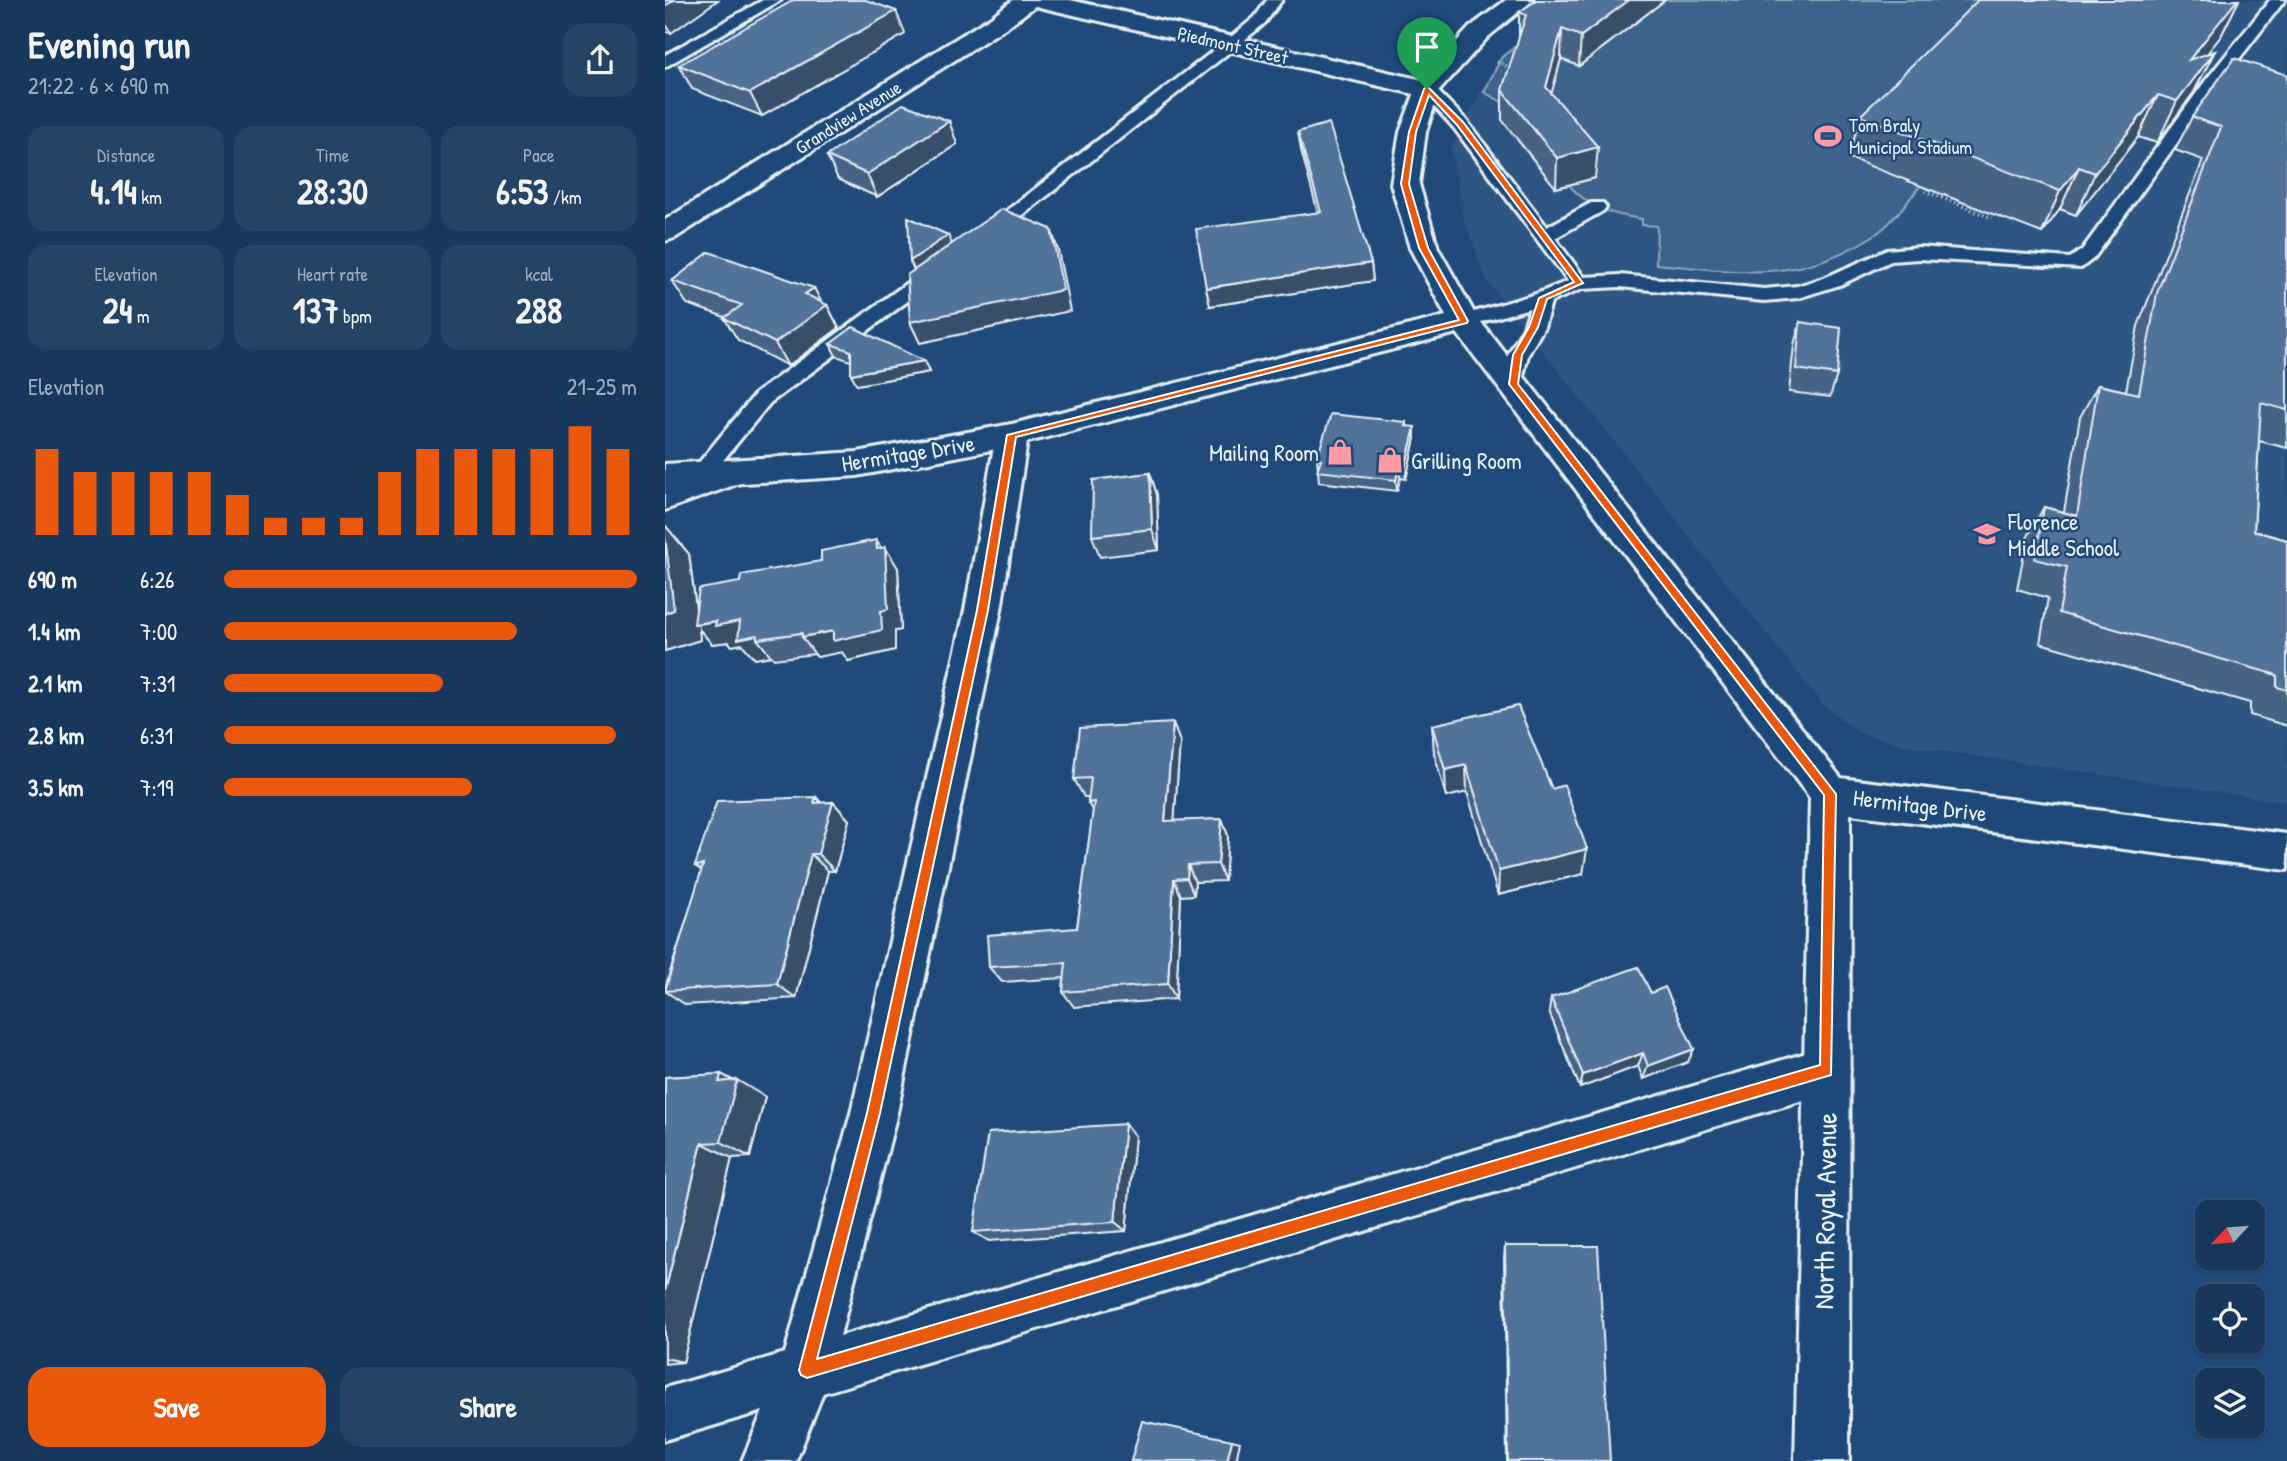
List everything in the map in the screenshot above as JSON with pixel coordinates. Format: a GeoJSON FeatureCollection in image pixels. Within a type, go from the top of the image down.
{"type":"FeatureCollection","features":[{"type":"Feature","properties":{"kind":"street","name":"Grandview Avenue"},"geometry":{"type":"LineString","coordinates":[[665,232],[999,22],[1028,0]]}},
{"type":"Feature","properties":{"kind":"street","name":"Piedmont Street"},"geometry":{"type":"LineString","coordinates":[[1039,0],[1427,89]]}},
{"type":"Feature","properties":{"kind":"street"},"geometry":{"type":"LineString","coordinates":[[1464,321],[1424,248],[1405,184],[1413,132],[1427,89],[1479,32],[1521,0]]}},
{"type":"Feature","properties":{"kind":"street","name":"Hermitage Drive"},"geometry":{"type":"LineString","coordinates":[[665,476],[857,464],[1012,435],[1464,321],[1830,794],[2287,852]]}},
{"type":"Feature","properties":{"kind":"street"},"geometry":{"type":"LineString","coordinates":[[769,1461],[807,1370],[874,1113],[983,610],[1012,435]]}},
{"type":"Feature","properties":{"kind":"street"},"geometry":{"type":"LineString","coordinates":[[665,498],[714,474]]}},
{"type":"Feature","properties":{"kind":"street","name":"North Royal Avenue"},"geometry":{"type":"LineString","coordinates":[[1822,1461],[1830,794]]}},
{"type":"Feature","properties":{"kind":"street"},"geometry":{"type":"LineString","coordinates":[[665,1413],[1827,1070]]}},
{"type":"Feature","properties":{"kind":"lane"},"geometry":{"type":"LineString","coordinates":[[665,62],[773,0]]}},
{"type":"Feature","properties":{"kind":"lane"},"geometry":{"type":"LineString","coordinates":[[975,243],[1020,211],[1231,44],[1260,20],[1275,0]]}},
{"type":"Feature","properties":{"kind":"lane"},"geometry":{"type":"LineString","coordinates":[[1464,321],[1543,298],[1579,283],[1620,281],[1764,295],[1798,292],[1833,281],[1887,256],[1919,253],[2074,264],[2088,254],[2212,83],[2278,0]]}},
{"type":"Feature","properties":{"kind":"lane"},"geometry":{"type":"LineString","coordinates":[[1427,89],[1460,124],[1579,283]]}},
{"type":"Feature","properties":{"kind":"lane"},"geometry":{"type":"LineString","coordinates":[[1544,236],[1597,207]]}},
{"type":"Feature","properties":{"kind":"lane"},"geometry":{"type":"LineString","coordinates":[[714,474],[763,398],[886,305],[952,260]]}},
{"type":"Feature","properties":{"kind":"lane"},"geometry":{"type":"LineString","coordinates":[[1513,384],[1518,355],[1534,327],[1543,298]]}},
{"type":"Feature","properties":{"kind":"path"},"geometry":{"type":"LineString","coordinates":[[1490,59],[1515,69],[1523,64]]}},
{"type":"Feature","properties":{"kind":"path"},"geometry":{"type":"LineString","coordinates":[[1925,191],[1992,218]]}},
{"type":"Feature","properties":{"kind":"shaded area","name":"Florence Middle School"},"geometry":{"type":"Polygon","coordinates":[[[1575,0],[2287,0],[2287,802],[1907,746],[1860,733],[1823,705],[1487,281],[1464,220],[1451,148],[1500,55],[1575,0]]]}},
{"type":"Feature","properties":{"kind":"shaded area","name":"Tom Braly Municipal Stadium"},"geometry":{"type":"Polygon","coordinates":[[[1576,0],[2181,0],[2206,31],[2221,36],[2197,66],[2149,141],[2131,134],[2099,175],[2106,177],[2076,215],[2060,209],[2042,233],[1920,186],[1886,226],[1873,236],[1819,262],[1767,271],[1714,270],[1656,264],[1657,226],[1642,225],[1642,219],[1593,205],[1569,185],[1556,188],[1518,141],[1502,102],[1484,92],[1502,57],[1576,0]]]}},
{"type":"Feature","properties":{"kind":"building"},"geometry":{"type":"Polygon","coordinates":[[[794,0],[866,0],[896,11],[750,93],[679,65],[794,0]]]}},
{"type":"Feature","properties":{"kind":"building"},"geometry":{"type":"Polygon","coordinates":[[[1537,0],[1629,0],[1581,36],[1562,29],[1546,87],[1598,147],[1557,158],[1502,90],[1526,15],[1519,12],[1537,0]]]}},
{"type":"Feature","properties":{"kind":"building"},"geometry":{"type":"Polygon","coordinates":[[[1978,0],[2237,0],[2189,60],[2215,51],[2177,101],[2158,95],[2095,173],[2079,167],[2060,191],[1860,116],[1978,0]]]}},
{"type":"Feature","properties":{"kind":"building"},"geometry":{"type":"Polygon","coordinates":[[[2234,58],[2287,75],[2287,410],[2261,403],[2254,531],[2287,540],[2287,690],[2277,687],[2277,675],[2059,613],[2067,567],[2035,559],[2044,507],[2077,516],[2098,385],[2139,394],[2157,293],[2221,127],[2192,117],[2234,58]]]}},
{"type":"Feature","properties":{"kind":"building"},"geometry":{"type":"Polygon","coordinates":[[[903,104],[949,121],[867,174],[827,156],[903,104]]]}},
{"type":"Feature","properties":{"kind":"building"},"geometry":{"type":"Polygon","coordinates":[[[1329,123],[1371,263],[1206,288],[1196,229],[1321,212],[1298,132],[1329,123]]]}},
{"type":"Feature","properties":{"kind":"building"},"geometry":{"type":"Polygon","coordinates":[[[1002,209],[1051,229],[1063,290],[910,322],[907,275],[1002,209]]]}},
{"type":"Feature","properties":{"kind":"building"},"geometry":{"type":"Polygon","coordinates":[[[908,217],[948,235],[910,261],[908,217]]]}},
{"type":"Feature","properties":{"kind":"building"},"geometry":{"type":"Polygon","coordinates":[[[709,252],[814,288],[805,294],[827,305],[775,343],[724,318],[742,305],[672,281],[709,252]]]}},
{"type":"Feature","properties":{"kind":"building"},"geometry":{"type":"Polygon","coordinates":[[[1800,322],[1841,328],[1837,375],[1796,369],[1800,322]]]}},
{"type":"Feature","properties":{"kind":"building"},"geometry":{"type":"Polygon","coordinates":[[[853,327],[924,361],[851,374],[851,351],[830,344],[853,327]]]}},
{"type":"Feature","properties":{"kind":"building"},"geometry":{"type":"Polygon","coordinates":[[[1331,414],[1406,422],[1405,426],[1415,427],[1405,468],[1399,467],[1396,480],[1317,471],[1321,459],[1317,458],[1331,414]]]}},
{"type":"Feature","properties":{"kind":"building"},"geometry":{"type":"Polygon","coordinates":[[[1150,473],[1152,529],[1092,536],[1093,480],[1150,473]]]}},
{"type":"Feature","properties":{"kind":"building"},"geometry":{"type":"Polygon","coordinates":[[[665,536],[674,610],[665,613],[665,536]]]}},
{"type":"Feature","properties":{"kind":"building"},"geometry":{"type":"Polygon","coordinates":[[[876,540],[877,549],[885,547],[888,609],[881,611],[882,630],[833,641],[833,631],[802,637],[802,633],[757,639],[757,635],[738,639],[740,621],[715,626],[716,621],[694,624],[699,589],[740,582],[741,575],[821,561],[821,551],[876,540]]]}},
{"type":"Feature","properties":{"kind":"building"},"geometry":{"type":"Polygon","coordinates":[[[1518,706],[1552,789],[1564,785],[1587,849],[1499,871],[1466,765],[1445,770],[1432,725],[1518,706]]]}},
{"type":"Feature","properties":{"kind":"building"},"geometry":{"type":"Polygon","coordinates":[[[1173,723],[1165,821],[1222,819],[1218,864],[1188,865],[1187,878],[1174,879],[1168,984],[1063,992],[1066,963],[989,967],[987,935],[1077,928],[1094,802],[1088,803],[1091,778],[1074,779],[1080,728],[1173,723]]]}},
{"type":"Feature","properties":{"kind":"building"},"geometry":{"type":"Polygon","coordinates":[[[816,797],[814,803],[833,802],[818,854],[811,854],[777,984],[665,991],[703,865],[695,866],[717,801],[816,797]]]}},
{"type":"Feature","properties":{"kind":"building"},"geometry":{"type":"Polygon","coordinates":[[[1638,967],[1651,993],[1665,987],[1694,1049],[1648,1066],[1643,1053],[1583,1075],[1551,998],[1638,967]]]}},
{"type":"Feature","properties":{"kind":"building"},"geometry":{"type":"Polygon","coordinates":[[[721,1074],[719,1082],[737,1080],[721,1142],[702,1143],[665,1291],[665,1077],[721,1074]]]}},
{"type":"Feature","properties":{"kind":"building"},"geometry":{"type":"Polygon","coordinates":[[[1125,1124],[1115,1222],[973,1232],[988,1133],[1125,1124]]]}},
{"type":"Feature","properties":{"kind":"building"},"geometry":{"type":"Polygon","coordinates":[[[1505,1246],[1598,1246],[1610,1461],[1508,1461],[1505,1246]]]}},
{"type":"Feature","properties":{"kind":"building"},"geometry":{"type":"Polygon","coordinates":[[[1142,1421],[1232,1440],[1227,1461],[1131,1461],[1142,1421]]]}},
{"type":"Feature","properties":{"kind":"place","name":"Tom Braly Municipal Stadium"},"geometry":{"type":"Point","coordinates":[1828,136]}},
{"type":"Feature","properties":{"kind":"place","name":"Mailing Room"},"geometry":{"type":"Point","coordinates":[1340,452]}},
{"type":"Feature","properties":{"kind":"place","name":"Grilling Room"},"geometry":{"type":"Point","coordinates":[1390,460]}},
{"type":"Feature","properties":{"kind":"place","name":"Florence Middle School"},"geometry":{"type":"Point","coordinates":[1987,534]}},
{"type":"Feature","properties":{"kind":"route"},"geometry":{"type":"LineString","coordinates":[[1427,89],[1460,124],[1579,283],[1543,298],[1534,327],[1518,355],[1513,384],[1830,794],[1827,1070],[807,1370],[874,1113],[910,935],[983,610],[1012,435],[1464,321],[1424,248],[1405,184],[1413,132],[1427,89]]}}]}
